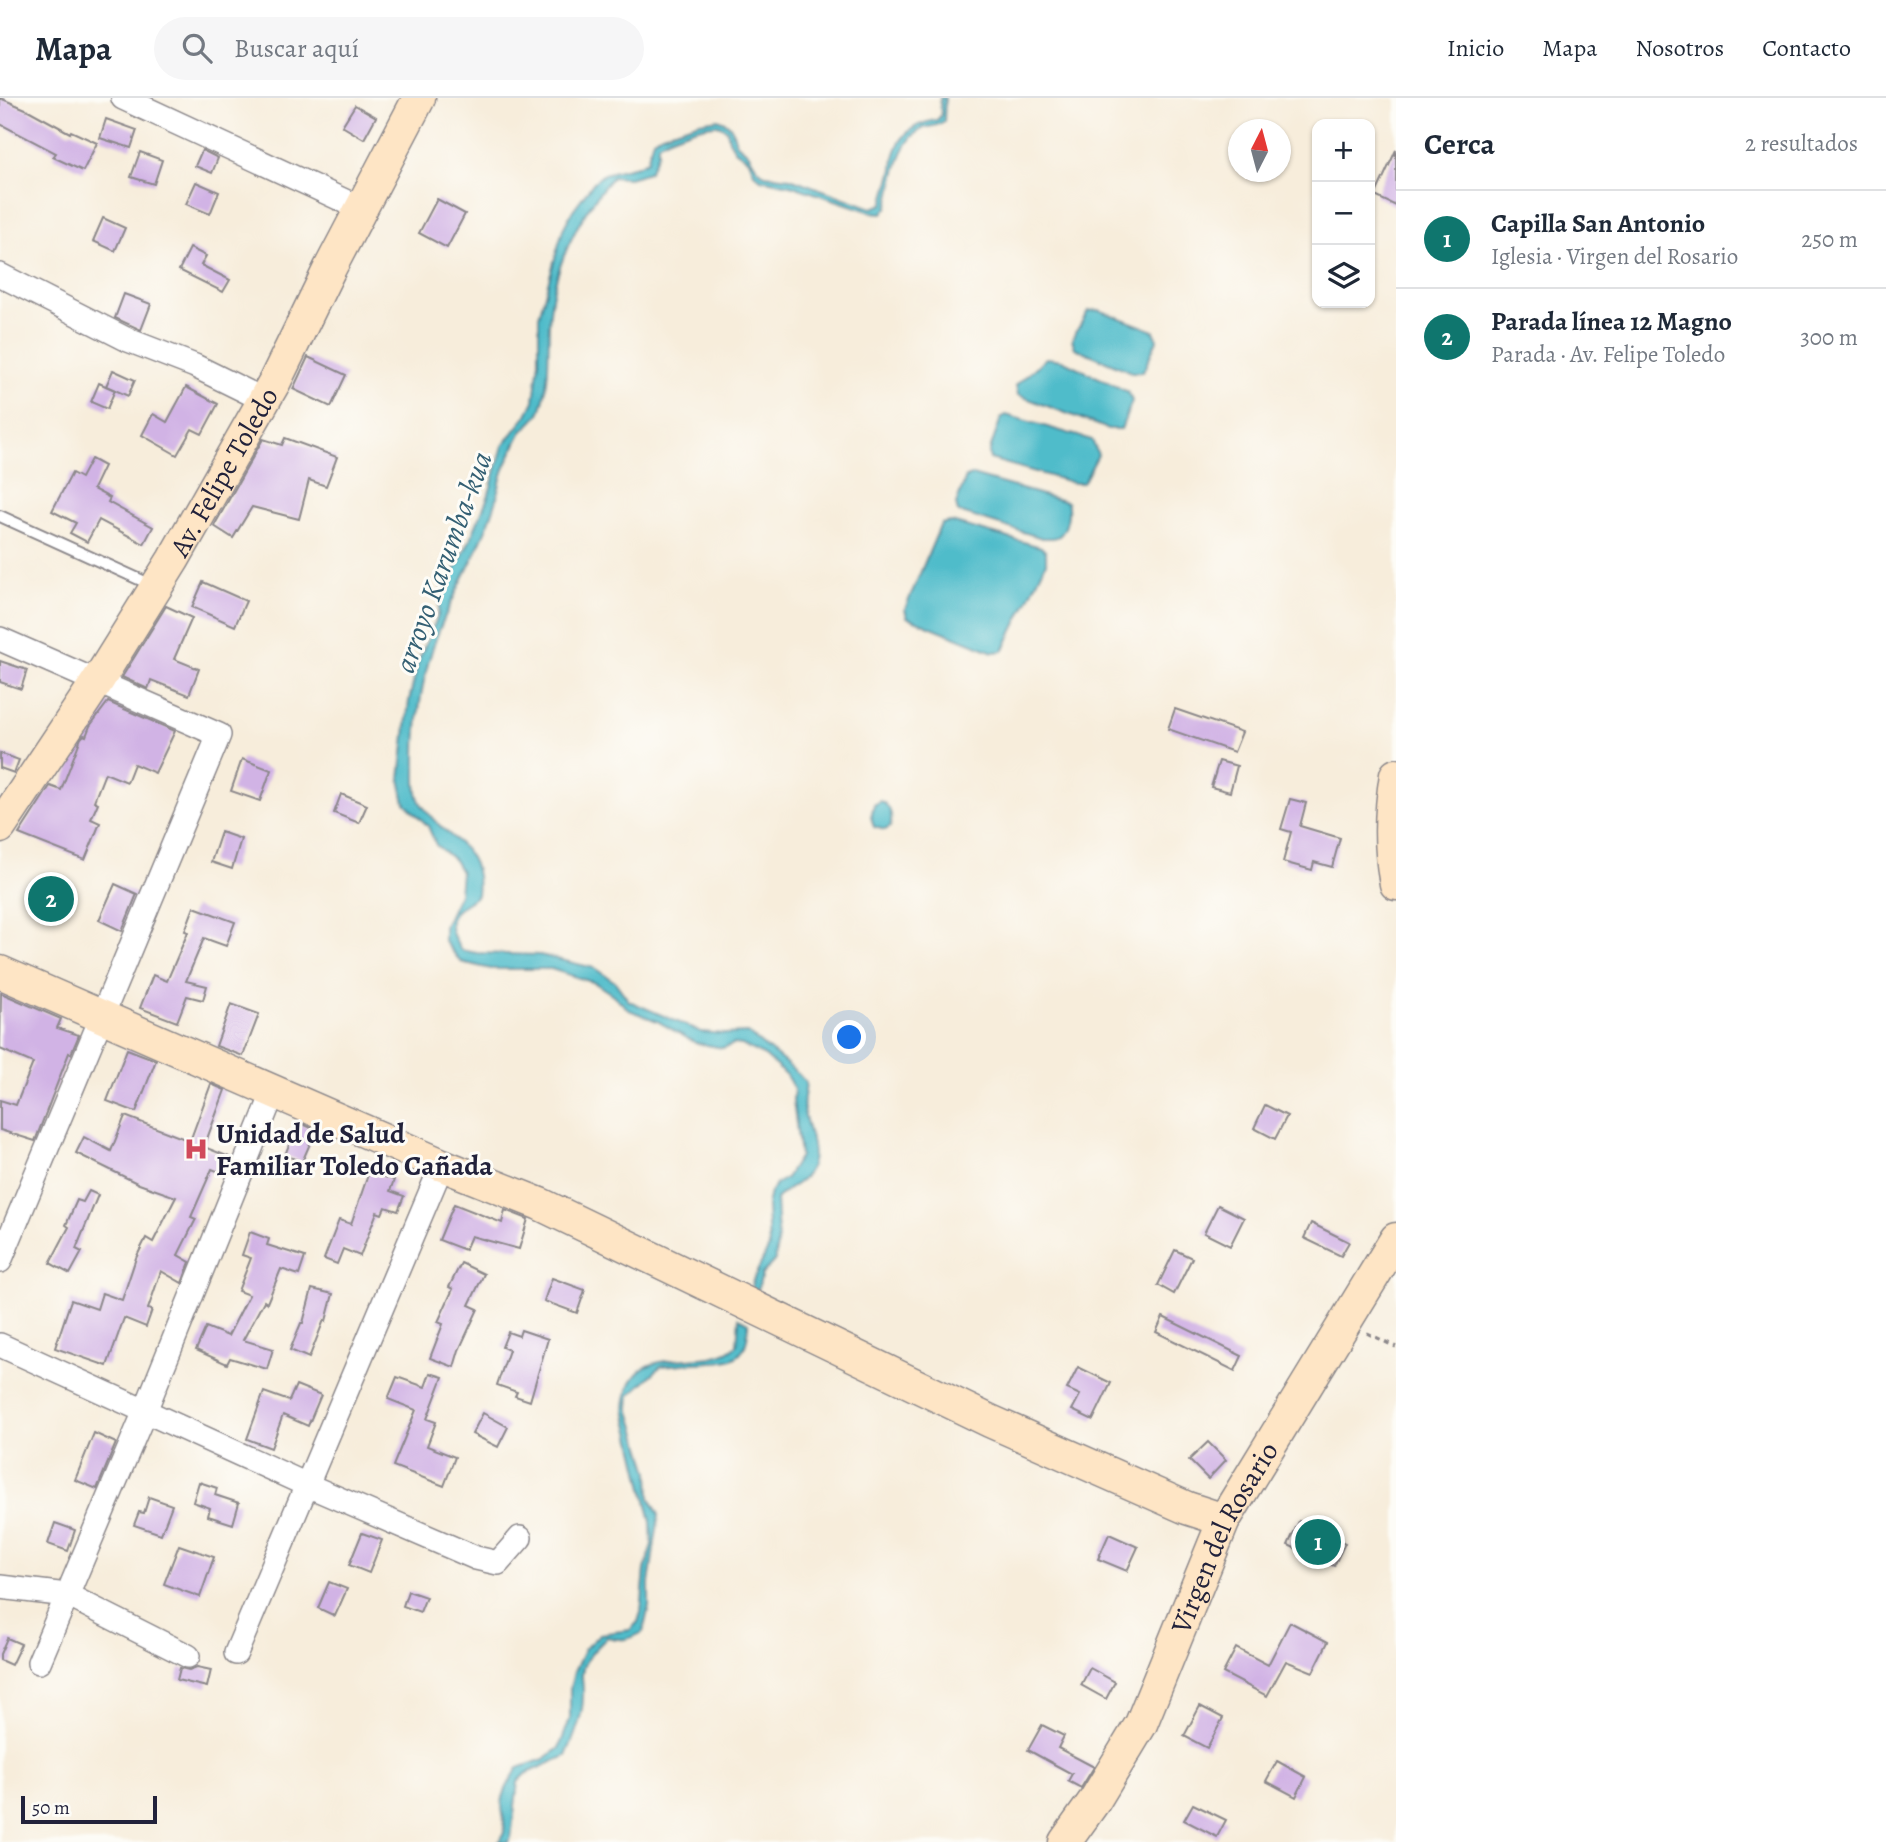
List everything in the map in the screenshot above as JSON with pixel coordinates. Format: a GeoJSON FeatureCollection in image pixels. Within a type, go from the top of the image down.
{"type":"FeatureCollection","features":[{"type":"Feature","properties":{"kind":"street"},"geometry":{"type":"LineString","coordinates":[[123,98],[362,209]]}},
{"type":"Feature","properties":{"kind":"street","name":"Av. Felipe Toledo"},"geometry":{"type":"LineString","coordinates":[[1,823],[97,682],[156,587],[264,400],[419,98]]}},
{"type":"Feature","properties":{"kind":"street"},"geometry":{"type":"LineString","coordinates":[[0,275],[128,340],[195,366],[264,400]]}},
{"type":"Feature","properties":{"kind":"street"},"geometry":{"type":"LineString","coordinates":[[0,639],[219,735],[0,1261]]}},
{"type":"Feature","properties":{"kind":"street"},"geometry":{"type":"LineString","coordinates":[[1396,775],[1391,804],[1394,824],[1392,864],[1396,884]]}},
{"type":"Feature","properties":{"kind":"street"},"geometry":{"type":"LineString","coordinates":[[0,972],[442,1165],[540,1204],[990,1421],[1187,1508],[1224,1520]]}},
{"type":"Feature","properties":{"kind":"street"},"geometry":{"type":"LineString","coordinates":[[39,1662],[145,1411],[274,1091]]}},
{"type":"Feature","properties":{"kind":"street"},"geometry":{"type":"LineString","coordinates":[[236,1653],[442,1165]]}},
{"type":"Feature","properties":{"kind":"street","name":"Virgen del Rosario"},"geometry":{"type":"LineString","coordinates":[[1065,1842],[1095,1800],[1141,1724],[1224,1520],[1396,1239]]}},
{"type":"Feature","properties":{"kind":"street"},"geometry":{"type":"LineString","coordinates":[[0,1345],[307,1485],[476,1558],[498,1563],[520,1538]]}},
{"type":"Feature","properties":{"kind":"street"},"geometry":{"type":"LineString","coordinates":[[0,1587],[67,1595],[188,1656]]}},
{"type":"Feature","properties":{"kind":"lane"},"geometry":{"type":"LineString","coordinates":[[0,516],[156,587]]}},
{"type":"Feature","properties":{"kind":"path"},"geometry":{"type":"LineString","coordinates":[[1346,1324],[1396,1347]]}},
{"type":"Feature","properties":{"kind":"water"},"geometry":{"type":"Polygon","coordinates":[[[940,98],[945,98],[944,121],[924,128],[908,142],[898,163],[887,208],[882,213],[761,179],[754,173],[749,160],[735,150],[727,130],[717,125],[686,132],[658,144],[658,153],[649,172],[629,178],[612,177],[577,227],[561,265],[551,305],[547,378],[540,413],[521,433],[503,472],[488,524],[438,633],[418,717],[418,797],[431,817],[468,853],[477,878],[477,895],[458,909],[451,918],[453,935],[461,950],[540,955],[594,968],[615,982],[629,1001],[701,1032],[748,1033],[806,1083],[803,1108],[812,1143],[812,1160],[803,1178],[776,1199],[778,1236],[775,1260],[762,1274],[756,1296],[751,1293],[753,1280],[769,1247],[767,1205],[770,1192],[786,1178],[800,1156],[794,1089],[786,1075],[765,1056],[742,1045],[734,1044],[723,1048],[696,1043],[657,1021],[629,1010],[595,983],[551,969],[491,969],[461,962],[444,941],[444,926],[459,894],[461,872],[454,860],[436,845],[428,826],[405,803],[400,779],[409,701],[419,659],[438,616],[442,588],[455,570],[471,538],[488,497],[503,446],[527,415],[534,401],[539,361],[539,316],[563,229],[573,210],[594,182],[604,174],[647,161],[653,139],[662,134],[718,119],[727,123],[736,143],[748,153],[765,175],[790,178],[872,208],[883,204],[895,154],[902,138],[912,129],[937,120],[941,115],[940,98]]]}},
{"type":"Feature","properties":{"kind":"water"},"geometry":{"type":"Polygon","coordinates":[[[1099,310],[1154,331],[1157,340],[1143,372],[1132,372],[1075,348],[1072,339],[1088,311],[1099,310]]]}},
{"type":"Feature","properties":{"kind":"water"},"geometry":{"type":"Polygon","coordinates":[[[1046,358],[1062,360],[1128,392],[1132,401],[1121,429],[1108,429],[1018,395],[1016,385],[1046,358]]]}},
{"type":"Feature","properties":{"kind":"water"},"geometry":{"type":"Polygon","coordinates":[[[1006,415],[1092,440],[1098,455],[1083,483],[1074,483],[990,459],[989,453],[1001,418],[1006,415]]]}},
{"type":"Feature","properties":{"kind":"water"},"geometry":{"type":"Polygon","coordinates":[[[972,475],[1067,502],[1067,520],[1062,533],[1056,538],[1042,538],[958,512],[956,504],[966,477],[972,475]]]}},
{"type":"Feature","properties":{"kind":"water"},"geometry":{"type":"Polygon","coordinates":[[[951,522],[1041,547],[1046,552],[1046,563],[1003,651],[993,652],[907,617],[905,609],[941,524],[951,522]]]}},
{"type":"Feature","properties":{"kind":"water"},"geometry":{"type":"Polygon","coordinates":[[[881,801],[889,809],[891,816],[890,827],[885,830],[874,827],[871,817],[874,805],[881,801]]]}},
{"type":"Feature","properties":{"kind":"water"},"geometry":{"type":"Polygon","coordinates":[[[739,1318],[748,1323],[745,1347],[740,1354],[727,1361],[661,1366],[630,1395],[629,1408],[649,1472],[650,1498],[659,1515],[649,1583],[649,1606],[643,1632],[625,1639],[607,1637],[587,1659],[582,1671],[583,1692],[578,1727],[566,1756],[527,1773],[518,1782],[511,1838],[508,1842],[499,1842],[504,1828],[503,1799],[518,1768],[544,1759],[559,1748],[570,1719],[570,1689],[574,1672],[585,1648],[600,1634],[630,1630],[638,1622],[641,1612],[645,1570],[652,1544],[651,1522],[625,1410],[629,1386],[639,1372],[653,1364],[724,1354],[737,1345],[739,1318]]]}},
{"type":"Feature","properties":{"kind":"building"},"geometry":{"type":"Polygon","coordinates":[[[0,98],[70,133],[71,131],[97,143],[83,171],[53,157],[56,153],[0,124],[0,98]]]}},
{"type":"Feature","properties":{"kind":"building"},"geometry":{"type":"Polygon","coordinates":[[[355,105],[376,117],[364,139],[342,126],[355,105]]]}},
{"type":"Feature","properties":{"kind":"building"},"geometry":{"type":"Polygon","coordinates":[[[106,119],[137,130],[131,148],[100,138],[106,119]]]}},
{"type":"Feature","properties":{"kind":"building"},"geometry":{"type":"Polygon","coordinates":[[[202,150],[218,158],[212,173],[195,166],[202,150]]]}},
{"type":"Feature","properties":{"kind":"building"},"geometry":{"type":"Polygon","coordinates":[[[1396,150],[1396,206],[1375,196],[1396,150]]]}},
{"type":"Feature","properties":{"kind":"building"},"geometry":{"type":"Polygon","coordinates":[[[140,152],[162,160],[154,184],[131,177],[140,152]]]}},
{"type":"Feature","properties":{"kind":"building"},"geometry":{"type":"Polygon","coordinates":[[[196,182],[219,192],[210,214],[186,204],[196,182]]]}},
{"type":"Feature","properties":{"kind":"building"},"geometry":{"type":"Polygon","coordinates":[[[437,199],[465,214],[447,248],[419,233],[437,199]]]}},
{"type":"Feature","properties":{"kind":"building"},"geometry":{"type":"Polygon","coordinates":[[[103,218],[125,228],[115,251],[93,241],[103,218]]]}},
{"type":"Feature","properties":{"kind":"building"},"geometry":{"type":"Polygon","coordinates":[[[190,248],[206,256],[201,265],[230,280],[223,292],[179,270],[190,248]]]}},
{"type":"Feature","properties":{"kind":"building"},"geometry":{"type":"Polygon","coordinates":[[[124,294],[151,304],[141,330],[115,318],[124,294]]]}},
{"type":"Feature","properties":{"kind":"building"},"geometry":{"type":"Polygon","coordinates":[[[308,357],[346,375],[331,407],[293,389],[308,357]]]}},
{"type":"Feature","properties":{"kind":"building"},"geometry":{"type":"Polygon","coordinates":[[[113,370],[135,380],[128,396],[106,386],[113,370]]]}},
{"type":"Feature","properties":{"kind":"building"},"geometry":{"type":"Polygon","coordinates":[[[99,383],[115,390],[107,409],[91,402],[99,383]]]}},
{"type":"Feature","properties":{"kind":"building"},"geometry":{"type":"Polygon","coordinates":[[[186,387],[218,404],[202,434],[192,429],[177,455],[142,435],[153,414],[167,422],[186,387]]]}},
{"type":"Feature","properties":{"kind":"building"},"geometry":{"type":"Polygon","coordinates":[[[285,438],[337,457],[326,486],[309,480],[299,519],[252,507],[233,538],[214,526],[263,439],[282,445],[285,438]]]}},
{"type":"Feature","properties":{"kind":"building"},"geometry":{"type":"Polygon","coordinates":[[[91,459],[104,466],[93,489],[110,498],[108,502],[153,527],[144,544],[99,520],[87,542],[70,533],[76,523],[52,511],[72,473],[81,478],[91,459]]]}},
{"type":"Feature","properties":{"kind":"building"},"geometry":{"type":"Polygon","coordinates":[[[203,582],[246,601],[235,626],[192,607],[203,582]]]}},
{"type":"Feature","properties":{"kind":"building"},"geometry":{"type":"Polygon","coordinates":[[[166,606],[192,618],[174,659],[199,669],[189,695],[151,680],[148,689],[122,677],[166,606]]]}},
{"type":"Feature","properties":{"kind":"building"},"geometry":{"type":"Polygon","coordinates":[[[0,661],[27,670],[21,689],[0,682],[0,661]]]}},
{"type":"Feature","properties":{"kind":"building"},"geometry":{"type":"Polygon","coordinates":[[[108,702],[175,731],[155,773],[134,764],[127,782],[105,773],[94,801],[98,803],[91,819],[100,823],[85,860],[19,834],[50,786],[61,790],[81,738],[86,736],[108,702]]]}},
{"type":"Feature","properties":{"kind":"building"},"geometry":{"type":"Polygon","coordinates":[[[1175,709],[1242,732],[1234,752],[1168,729],[1175,709]]]}},
{"type":"Feature","properties":{"kind":"building"},"geometry":{"type":"Polygon","coordinates":[[[0,753],[19,760],[14,773],[0,768],[0,753]]]}},
{"type":"Feature","properties":{"kind":"building"},"geometry":{"type":"Polygon","coordinates":[[[242,759],[271,770],[260,801],[231,791],[242,759]]]}},
{"type":"Feature","properties":{"kind":"building"},"geometry":{"type":"Polygon","coordinates":[[[1219,761],[1237,766],[1230,792],[1211,787],[1219,761]]]}},
{"type":"Feature","properties":{"kind":"building"},"geometry":{"type":"Polygon","coordinates":[[[341,794],[367,805],[359,823],[334,813],[341,794]]]}},
{"type":"Feature","properties":{"kind":"building"},"geometry":{"type":"Polygon","coordinates":[[[1290,799],[1306,803],[1300,826],[1340,838],[1332,867],[1314,862],[1312,870],[1283,862],[1291,832],[1281,829],[1290,799]]]}},
{"type":"Feature","properties":{"kind":"building"},"geometry":{"type":"Polygon","coordinates":[[[221,832],[241,839],[232,869],[211,862],[221,832]]]}},
{"type":"Feature","properties":{"kind":"building"},"geometry":{"type":"Polygon","coordinates":[[[115,884],[137,894],[122,931],[99,920],[115,884]]]}},
{"type":"Feature","properties":{"kind":"building"},"geometry":{"type":"Polygon","coordinates":[[[194,907],[235,922],[226,946],[204,938],[186,981],[207,986],[203,1000],[187,996],[177,1022],[140,1008],[153,975],[167,981],[188,932],[185,931],[194,907]]]}},
{"type":"Feature","properties":{"kind":"building"},"geometry":{"type":"Polygon","coordinates":[[[1,993],[61,1019],[57,1028],[79,1035],[71,1054],[69,1053],[35,1141],[0,1130],[0,1100],[16,1105],[33,1063],[0,1049],[1,993]]]}},
{"type":"Feature","properties":{"kind":"building"},"geometry":{"type":"Polygon","coordinates":[[[231,1004],[259,1014],[243,1056],[216,1046],[231,1004]]]}},
{"type":"Feature","properties":{"kind":"building"},"geometry":{"type":"Polygon","coordinates":[[[127,1049],[156,1060],[136,1112],[107,1101],[127,1049]]]}},
{"type":"Feature","properties":{"kind":"building"},"geometry":{"type":"Polygon","coordinates":[[[211,1084],[225,1090],[204,1147],[232,1158],[225,1174],[212,1169],[191,1217],[196,1219],[178,1255],[190,1262],[182,1283],[161,1271],[148,1309],[152,1310],[146,1327],[124,1318],[107,1366],[55,1348],[71,1300],[97,1309],[102,1293],[122,1300],[136,1258],[146,1238],[153,1242],[176,1197],[139,1184],[76,1153],[84,1137],[111,1151],[125,1116],[190,1141],[211,1084]]]}},
{"type":"Feature","properties":{"kind":"building"},"geometry":{"type":"Polygon","coordinates":[[[1265,1105],[1287,1116],[1275,1139],[1254,1128],[1265,1105]]]}},
{"type":"Feature","properties":{"kind":"building"},"geometry":{"type":"Polygon","coordinates":[[[298,1122],[316,1130],[302,1162],[285,1155],[298,1122]]]}},
{"type":"Feature","properties":{"kind":"building"},"geometry":{"type":"Polygon","coordinates":[[[369,1172],[394,1180],[390,1191],[404,1196],[398,1211],[385,1207],[382,1214],[377,1212],[360,1256],[343,1249],[337,1264],[324,1259],[339,1220],[351,1224],[369,1172]]]}},
{"type":"Feature","properties":{"kind":"building"},"geometry":{"type":"Polygon","coordinates":[[[89,1191],[98,1195],[76,1249],[82,1252],[70,1274],[50,1263],[69,1227],[66,1225],[77,1200],[83,1202],[89,1191]]]}},
{"type":"Feature","properties":{"kind":"building"},"geometry":{"type":"Polygon","coordinates":[[[454,1204],[502,1223],[505,1210],[528,1219],[519,1249],[471,1236],[465,1250],[439,1240],[454,1204]]]}},
{"type":"Feature","properties":{"kind":"building"},"geometry":{"type":"Polygon","coordinates":[[[1218,1205],[1244,1218],[1230,1246],[1204,1233],[1218,1205]]]}},
{"type":"Feature","properties":{"kind":"building"},"geometry":{"type":"Polygon","coordinates":[[[1311,1223],[1349,1242],[1341,1256],[1304,1238],[1311,1223]]]}},
{"type":"Feature","properties":{"kind":"building"},"geometry":{"type":"Polygon","coordinates":[[[250,1232],[269,1239],[267,1245],[305,1257],[299,1275],[281,1269],[267,1303],[264,1301],[243,1340],[273,1349],[267,1369],[230,1358],[227,1364],[196,1350],[206,1327],[228,1336],[249,1295],[238,1291],[251,1258],[242,1255],[250,1232]]]}},
{"type":"Feature","properties":{"kind":"building"},"geometry":{"type":"Polygon","coordinates":[[[1175,1250],[1192,1258],[1174,1294],[1158,1285],[1175,1250]]]}},
{"type":"Feature","properties":{"kind":"building"},"geometry":{"type":"Polygon","coordinates":[[[461,1263],[484,1274],[469,1305],[478,1309],[454,1367],[430,1358],[443,1324],[438,1322],[453,1289],[449,1287],[461,1263]]]}},
{"type":"Feature","properties":{"kind":"building"},"geometry":{"type":"Polygon","coordinates":[[[552,1278],[585,1290],[577,1313],[544,1301],[552,1278]]]}},
{"type":"Feature","properties":{"kind":"building"},"geometry":{"type":"Polygon","coordinates":[[[312,1289],[333,1294],[326,1321],[324,1320],[309,1358],[290,1350],[303,1323],[312,1289]]]}},
{"type":"Feature","properties":{"kind":"building"},"geometry":{"type":"Polygon","coordinates":[[[1163,1317],[1242,1356],[1235,1371],[1156,1332],[1163,1317]]]}},
{"type":"Feature","properties":{"kind":"building"},"geometry":{"type":"Polygon","coordinates":[[[521,1330],[548,1339],[530,1401],[515,1396],[517,1392],[497,1385],[509,1350],[502,1347],[508,1332],[519,1336],[521,1330]]]}},
{"type":"Feature","properties":{"kind":"building"},"geometry":{"type":"Polygon","coordinates":[[[1078,1367],[1111,1383],[1093,1420],[1072,1410],[1080,1395],[1067,1389],[1078,1367]]]}},
{"type":"Feature","properties":{"kind":"building"},"geometry":{"type":"Polygon","coordinates":[[[430,1373],[443,1377],[427,1419],[436,1422],[427,1446],[455,1457],[444,1486],[393,1466],[416,1410],[388,1399],[397,1377],[425,1387],[430,1373]]]}},
{"type":"Feature","properties":{"kind":"building"},"geometry":{"type":"Polygon","coordinates":[[[296,1385],[321,1395],[308,1426],[283,1415],[271,1448],[247,1439],[264,1392],[289,1401],[296,1385]]]}},
{"type":"Feature","properties":{"kind":"building"},"geometry":{"type":"Polygon","coordinates":[[[483,1413],[508,1427],[498,1447],[472,1434],[483,1413]]]}},
{"type":"Feature","properties":{"kind":"building"},"geometry":{"type":"Polygon","coordinates":[[[94,1433],[116,1443],[97,1489],[75,1480],[94,1433]]]}},
{"type":"Feature","properties":{"kind":"building"},"geometry":{"type":"Polygon","coordinates":[[[1208,1442],[1226,1460],[1208,1479],[1189,1460],[1208,1442]]]}},
{"type":"Feature","properties":{"kind":"building"},"geometry":{"type":"Polygon","coordinates":[[[199,1482],[217,1488],[215,1495],[239,1503],[233,1524],[208,1516],[210,1508],[193,1502],[199,1482]]]}},
{"type":"Feature","properties":{"kind":"building"},"geometry":{"type":"Polygon","coordinates":[[[149,1497],[172,1505],[161,1534],[134,1525],[139,1512],[144,1513],[149,1497]]]}},
{"type":"Feature","properties":{"kind":"building"},"geometry":{"type":"Polygon","coordinates":[[[1299,1521],[1345,1543],[1334,1566],[1288,1545],[1299,1521]]]}},
{"type":"Feature","properties":{"kind":"building"},"geometry":{"type":"Polygon","coordinates":[[[55,1523],[75,1530],[68,1551],[48,1544],[55,1523]]]}},
{"type":"Feature","properties":{"kind":"building"},"geometry":{"type":"Polygon","coordinates":[[[362,1533],[382,1540],[369,1573],[349,1565],[362,1533]]]}},
{"type":"Feature","properties":{"kind":"building"},"geometry":{"type":"Polygon","coordinates":[[[1109,1534],[1138,1547],[1127,1571],[1098,1559],[1109,1534]]]}},
{"type":"Feature","properties":{"kind":"building"},"geometry":{"type":"Polygon","coordinates":[[[179,1545],[214,1557],[200,1597],[164,1584],[179,1545]]]}},
{"type":"Feature","properties":{"kind":"building"},"geometry":{"type":"Polygon","coordinates":[[[329,1582],[347,1589],[335,1616],[318,1608],[329,1582]]]}},
{"type":"Feature","properties":{"kind":"building"},"geometry":{"type":"Polygon","coordinates":[[[408,1591],[426,1597],[420,1612],[403,1606],[408,1591]]]}},
{"type":"Feature","properties":{"kind":"building"},"geometry":{"type":"Polygon","coordinates":[[[1290,1622],[1328,1642],[1313,1672],[1286,1661],[1267,1696],[1223,1673],[1236,1648],[1268,1665],[1290,1622]]]}},
{"type":"Feature","properties":{"kind":"building"},"geometry":{"type":"Polygon","coordinates":[[[7,1638],[21,1644],[11,1665],[0,1660],[7,1638]]]}},
{"type":"Feature","properties":{"kind":"building"},"geometry":{"type":"Polygon","coordinates":[[[197,1667],[211,1670],[207,1687],[177,1680],[180,1668],[189,1670],[197,1667]]]}},
{"type":"Feature","properties":{"kind":"building"},"geometry":{"type":"Polygon","coordinates":[[[1090,1668],[1115,1682],[1106,1699],[1081,1685],[1090,1668]]]}},
{"type":"Feature","properties":{"kind":"building"},"geometry":{"type":"Polygon","coordinates":[[[1200,1706],[1223,1718],[1207,1748],[1184,1736],[1200,1706]]]}},
{"type":"Feature","properties":{"kind":"building"},"geometry":{"type":"Polygon","coordinates":[[[1042,1725],[1064,1736],[1058,1748],[1094,1767],[1081,1788],[1068,1781],[1072,1774],[1028,1750],[1042,1725]]]}},
{"type":"Feature","properties":{"kind":"building"},"geometry":{"type":"Polygon","coordinates":[[[1277,1761],[1306,1777],[1296,1797],[1266,1781],[1277,1761]]]}},
{"type":"Feature","properties":{"kind":"building"},"geometry":{"type":"Polygon","coordinates":[[[1193,1804],[1226,1820],[1217,1837],[1184,1820],[1193,1804]]]}},
{"type":"Feature","properties":{"kind":"place","name":"Parada línea 12 Magno"},"geometry":{"type":"Point","coordinates":[51,899]}},
{"type":"Feature","properties":{"kind":"place","name":"Unidad de Salud Familiar Toledo Cañada"},"geometry":{"type":"Point","coordinates":[196,1149]}},
{"type":"Feature","properties":{"kind":"place","name":"Capilla San Antonio"},"geometry":{"type":"Point","coordinates":[1318,1542]}},
{"type":"Feature","properties":{"kind":"water label","name":"arroyo Karumba-kua"},"geometry":{"type":"Point","coordinates":[443,562]}}]}
